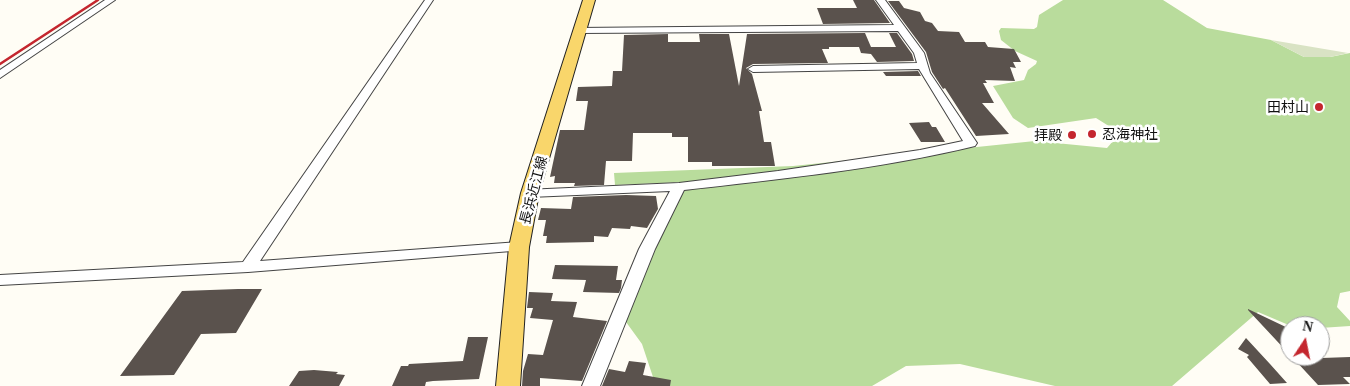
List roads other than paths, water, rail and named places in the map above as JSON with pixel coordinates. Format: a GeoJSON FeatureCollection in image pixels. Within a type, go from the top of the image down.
{"type":"FeatureCollection","features":[{"type":"Feature","properties":{"kind":"main road","name":"長浜近江線"},"geometry":{"type":"LineString","coordinates":[[508,386],[519,247],[530,193],[589,0]]}},
{"type":"Feature","properties":{"kind":"street"},"geometry":{"type":"LineString","coordinates":[[0,75],[111,0]]}},
{"type":"Feature","properties":{"kind":"street"},"geometry":{"type":"LineString","coordinates":[[248,267],[429,0]]}},
{"type":"Feature","properties":{"kind":"street"},"geometry":{"type":"LineString","coordinates":[[530,193],[679,186],[778,176],[901,157],[971,142],[925,73],[919,53],[880,0]]}},
{"type":"Feature","properties":{"kind":"street"},"geometry":{"type":"LineString","coordinates":[[580,30],[901,28]]}},
{"type":"Feature","properties":{"kind":"street"},"geometry":{"type":"LineString","coordinates":[[753,69],[923,66]]}},
{"type":"Feature","properties":{"kind":"street"},"geometry":{"type":"LineString","coordinates":[[591,386],[647,249],[679,186]]}},
{"type":"Feature","properties":{"kind":"street"},"geometry":{"type":"LineString","coordinates":[[0,280],[248,267],[519,247]]}},
{"type":"Feature","properties":{"kind":"railway"},"geometry":{"type":"LineString","coordinates":[[0,64],[98,0]]}},
{"type":"Feature","properties":{"kind":"place","name":"田村山"},"geometry":{"type":"Point","coordinates":[1319,107]}},
{"type":"Feature","properties":{"kind":"place","name":"忍海神社"},"geometry":{"type":"Point","coordinates":[1092,134]}},
{"type":"Feature","properties":{"kind":"place","name":"拝殿"},"geometry":{"type":"Point","coordinates":[1072,135]}}]}
